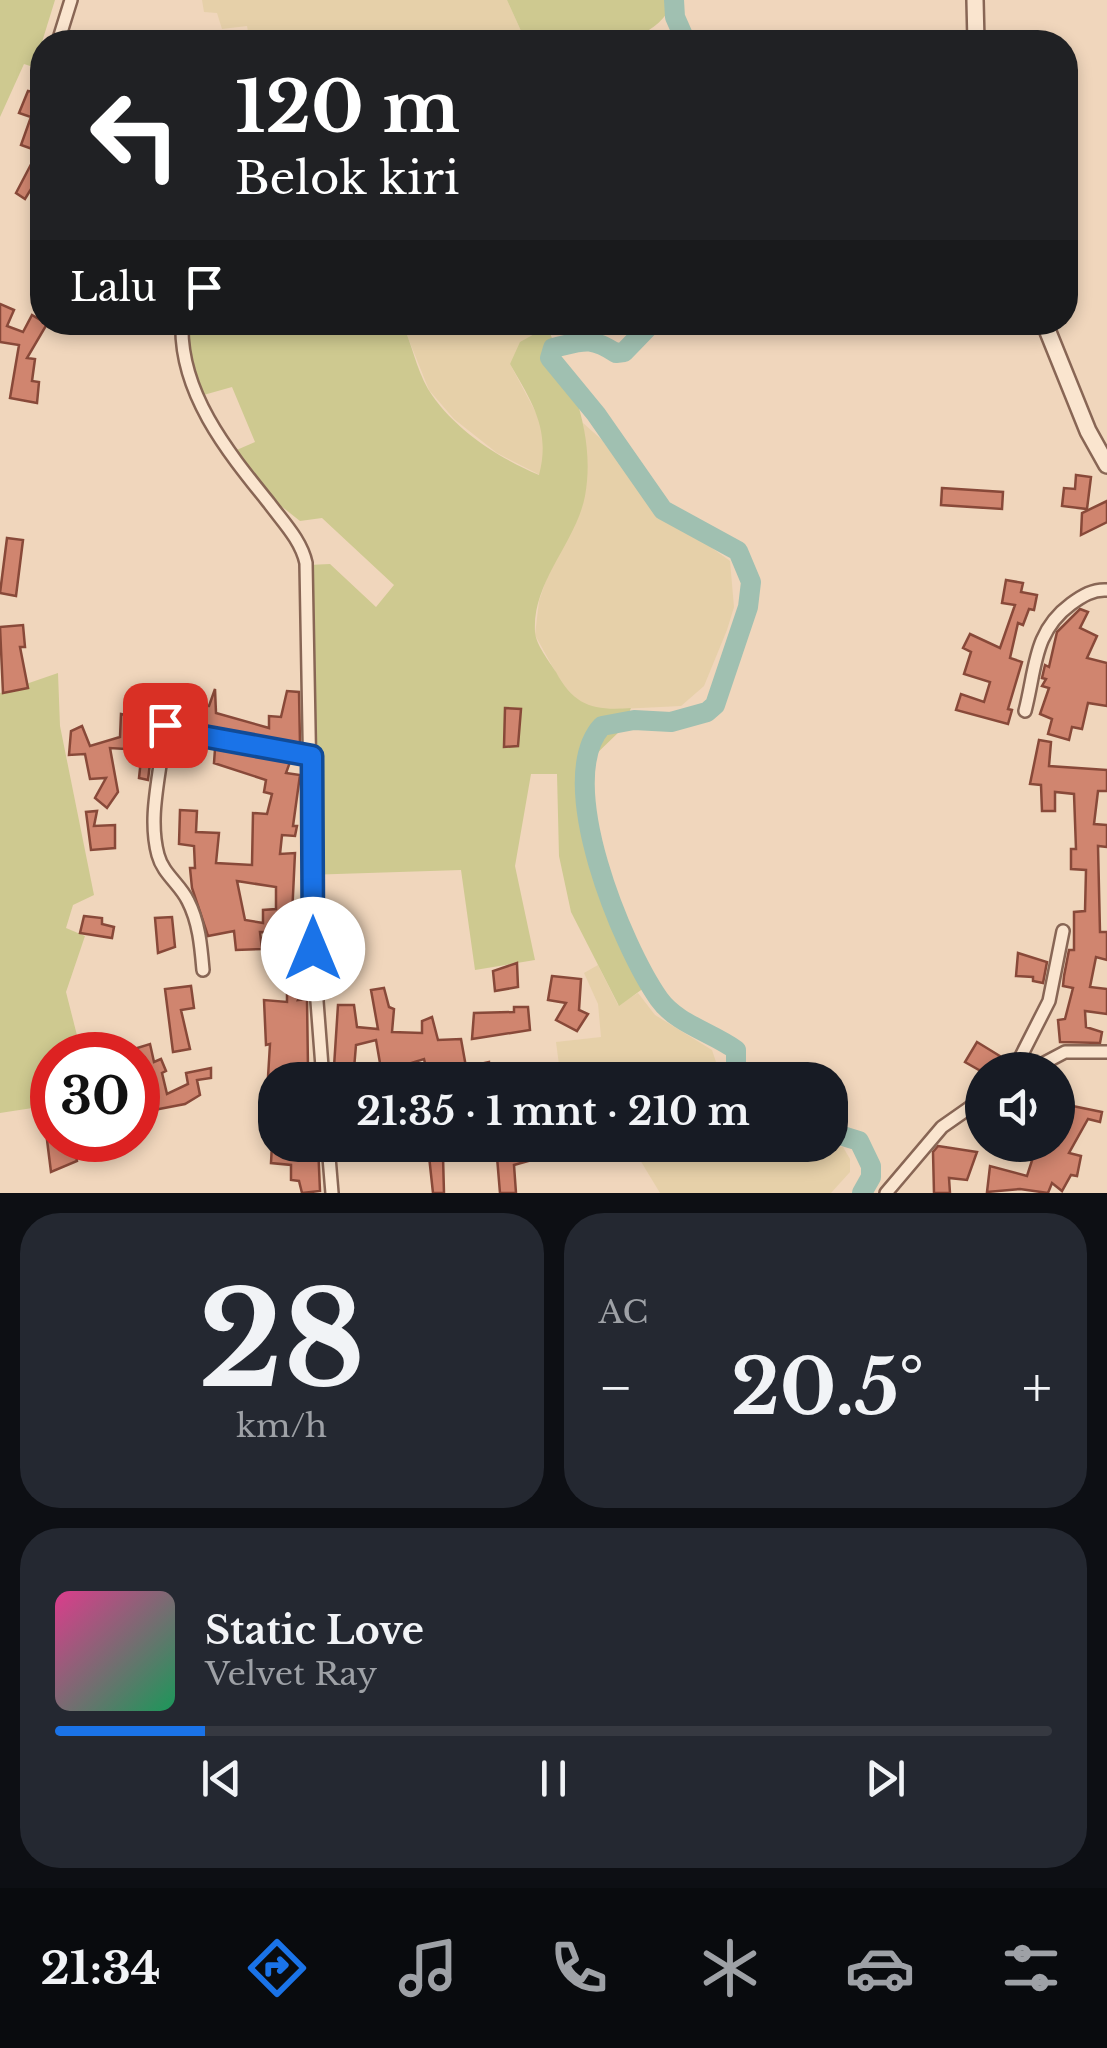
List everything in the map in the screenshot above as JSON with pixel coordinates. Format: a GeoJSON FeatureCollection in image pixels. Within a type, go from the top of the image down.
{"type":"FeatureCollection","features":[{"type":"Feature","properties":{"kind":"street"},"geometry":{"type":"LineString","coordinates":[[62,30],[71,0]]}},
{"type":"Feature","properties":{"kind":"street"},"geometry":{"type":"LineString","coordinates":[[975,0],[976,30]]}},
{"type":"Feature","properties":{"kind":"street"},"geometry":{"type":"LineString","coordinates":[[182,335],[182,356],[199,402],[304,553],[312,756],[313,949],[322,1062]]}},
{"type":"Feature","properties":{"kind":"street"},"geometry":{"type":"LineString","coordinates":[[1049,335],[1088,431],[1107,465]]}},
{"type":"Feature","properties":{"kind":"street"},"geometry":{"type":"LineString","coordinates":[[1025,711],[1040,636],[1074,601],[1092,591],[1107,590]]}},
{"type":"Feature","properties":{"kind":"street"},"geometry":{"type":"LineString","coordinates":[[168,700],[154,809],[156,850],[165,872],[187,898],[199,933],[203,970]]}},
{"type":"Feature","properties":{"kind":"street"},"geometry":{"type":"LineString","coordinates":[[164,729],[312,756]]}},
{"type":"Feature","properties":{"kind":"street"},"geometry":{"type":"LineString","coordinates":[[1023,1052],[1049,1001],[1062,932]]}},
{"type":"Feature","properties":{"kind":"street"},"geometry":{"type":"LineString","coordinates":[[1075,1052],[1107,1052]]}},
{"type":"Feature","properties":{"kind":"street"},"geometry":{"type":"LineString","coordinates":[[886,1193],[942,1127],[965,1111]]}},
{"type":"Feature","properties":{"kind":"street"},"geometry":{"type":"LineString","coordinates":[[329,1162],[332,1193]]}},
{"type":"Feature","properties":{"kind":"shaded area"},"geometry":{"type":"Polygon","coordinates":[[[0,0],[55,0],[46,30],[30,30],[30,66],[24,64],[0,117],[0,0]]]}},
{"type":"Feature","properties":{"kind":"shaded area"},"geometry":{"type":"Polygon","coordinates":[[[202,0],[507,0],[521,30],[248,30],[247,26],[222,29],[217,13],[204,12],[202,0]]]}},
{"type":"Feature","properties":{"kind":"shaded area"},"geometry":{"type":"Polygon","coordinates":[[[507,0],[675,0],[649,30],[521,30],[507,0]]]}},
{"type":"Feature","properties":{"kind":"shaded area"},"geometry":{"type":"Polygon","coordinates":[[[183,335],[407,335],[428,389],[450,416],[492,451],[539,475],[541,430],[510,364],[520,342],[533,335],[551,335],[579,408],[588,474],[580,513],[540,596],[535,632],[563,683],[578,699],[596,707],[631,708],[622,729],[591,759],[609,875],[648,985],[619,1006],[571,912],[559,856],[557,774],[531,774],[515,866],[535,960],[475,970],[461,870],[306,875],[302,814],[308,565],[330,564],[376,607],[394,585],[322,518],[300,521],[267,495],[232,452],[255,442],[232,387],[200,396],[183,335]]]}},
{"type":"Feature","properties":{"kind":"shaded area"},"geometry":{"type":"Polygon","coordinates":[[[407,335],[539,335],[510,364],[542,424],[546,443],[540,475],[497,453],[454,419],[429,390],[407,335]]]}},
{"type":"Feature","properties":{"kind":"shaded area"},"geometry":{"type":"Polygon","coordinates":[[[583,423],[602,440],[647,501],[730,561],[734,607],[727,630],[704,686],[681,706],[600,710],[580,704],[561,682],[535,635],[539,601],[586,463],[583,423]]]}},
{"type":"Feature","properties":{"kind":"shaded area"},"geometry":{"type":"Polygon","coordinates":[[[58,673],[60,726],[94,895],[73,905],[66,928],[85,936],[66,992],[76,1032],[30,1032],[30,1108],[0,1113],[0,693],[58,673]]]}},
{"type":"Feature","properties":{"kind":"shaded area"},"geometry":{"type":"Polygon","coordinates":[[[598,965],[618,1005],[638,993],[655,1015],[712,1050],[716,1062],[559,1062],[556,1042],[601,1037],[598,1004],[584,973],[598,965]]]}},
{"type":"Feature","properties":{"kind":"shaded area"},"geometry":{"type":"Polygon","coordinates":[[[848,1156],[850,1159],[850,1172],[831,1193],[660,1193],[641,1162],[848,1162],[848,1156]]]}},
{"type":"Feature","properties":{"kind":"building"},"geometry":{"type":"Polygon","coordinates":[[[28,91],[30,91],[30,117],[19,113],[28,91]]]}},
{"type":"Feature","properties":{"kind":"building"},"geometry":{"type":"Polygon","coordinates":[[[30,120],[30,148],[21,145],[30,120]]]}},
{"type":"Feature","properties":{"kind":"building"},"geometry":{"type":"Polygon","coordinates":[[[30,166],[30,191],[25,199],[16,193],[30,166]]]}},
{"type":"Feature","properties":{"kind":"building"},"geometry":{"type":"Polygon","coordinates":[[[0,304],[14,310],[7,326],[23,332],[30,319],[30,335],[41,335],[27,358],[35,359],[32,381],[39,382],[37,403],[10,398],[19,345],[0,342],[0,304]]]}},
{"type":"Feature","properties":{"kind":"building"},"geometry":{"type":"Polygon","coordinates":[[[1076,475],[1091,477],[1087,509],[1062,506],[1064,488],[1075,489],[1076,475]]]}},
{"type":"Feature","properties":{"kind":"building"},"geometry":{"type":"Polygon","coordinates":[[[942,488],[1003,492],[1002,509],[941,505],[942,488]]]}},
{"type":"Feature","properties":{"kind":"building"},"geometry":{"type":"Polygon","coordinates":[[[1107,501],[1107,522],[1081,535],[1082,513],[1107,501]]]}},
{"type":"Feature","properties":{"kind":"building"},"geometry":{"type":"Polygon","coordinates":[[[7,538],[23,540],[16,596],[0,593],[7,538]]]}},
{"type":"Feature","properties":{"kind":"building"},"geometry":{"type":"Polygon","coordinates":[[[1006,580],[1023,583],[1021,592],[1037,595],[1034,610],[1029,609],[1023,625],[1018,623],[1010,658],[1022,662],[1008,709],[1012,710],[1008,724],[956,710],[961,694],[984,702],[990,682],[964,674],[971,652],[963,648],[970,634],[1000,648],[1015,605],[1002,603],[1006,580]]]}},
{"type":"Feature","properties":{"kind":"building"},"geometry":{"type":"Polygon","coordinates":[[[1080,609],[1088,612],[1080,628],[1097,636],[1087,658],[1107,663],[1107,706],[1088,703],[1082,729],[1072,727],[1069,740],[1048,734],[1052,719],[1040,714],[1049,688],[1042,686],[1046,679],[1042,678],[1045,665],[1049,667],[1057,632],[1080,609]]]}},
{"type":"Feature","properties":{"kind":"building"},"geometry":{"type":"Polygon","coordinates":[[[23,625],[25,647],[20,647],[28,688],[3,693],[0,627],[23,625]]]}},
{"type":"Feature","properties":{"kind":"building"},"geometry":{"type":"Polygon","coordinates":[[[215,689],[216,713],[269,728],[269,716],[281,717],[287,691],[299,692],[300,744],[185,723],[188,705],[209,706],[215,689]]]}},
{"type":"Feature","properties":{"kind":"building"},"geometry":{"type":"Polygon","coordinates":[[[505,708],[521,709],[518,746],[504,747],[505,708]]]}},
{"type":"Feature","properties":{"kind":"building"},"geometry":{"type":"Polygon","coordinates":[[[121,714],[136,717],[136,722],[155,722],[148,780],[139,778],[142,750],[110,748],[118,792],[107,808],[95,798],[106,778],[90,779],[85,754],[69,755],[71,731],[82,726],[90,746],[120,737],[121,714]]]}},
{"type":"Feature","properties":{"kind":"building"},"geometry":{"type":"Polygon","coordinates":[[[1039,740],[1051,742],[1049,766],[1107,770],[1107,791],[1098,791],[1094,824],[1107,825],[1107,847],[1098,846],[1100,932],[1107,932],[1107,960],[1096,957],[1090,987],[1107,989],[1107,1014],[1085,1011],[1086,1027],[1102,1032],[1100,1043],[1060,1042],[1058,1020],[1065,1019],[1073,988],[1063,986],[1064,976],[1069,950],[1074,950],[1074,912],[1085,911],[1086,870],[1071,869],[1071,849],[1076,849],[1074,794],[1055,792],[1055,811],[1042,811],[1041,785],[1030,784],[1039,740]]]}},
{"type":"Feature","properties":{"kind":"building"},"geometry":{"type":"Polygon","coordinates":[[[206,746],[290,762],[286,773],[300,775],[295,836],[282,835],[280,854],[295,853],[292,916],[303,919],[301,933],[260,932],[262,949],[236,950],[234,931],[208,936],[192,888],[194,846],[179,844],[180,810],[197,811],[196,832],[219,833],[216,863],[252,865],[253,813],[267,814],[272,794],[264,792],[266,780],[214,763],[215,749],[206,746]],[[237,881],[245,920],[263,923],[263,910],[276,909],[276,887],[237,881]]]}},
{"type":"Feature","properties":{"kind":"building"},"geometry":{"type":"Polygon","coordinates":[[[97,811],[94,826],[115,825],[115,848],[91,850],[86,812],[97,811]]]}},
{"type":"Feature","properties":{"kind":"building"},"geometry":{"type":"Polygon","coordinates":[[[84,916],[102,918],[102,924],[114,927],[112,938],[80,933],[84,916]]]}},
{"type":"Feature","properties":{"kind":"building"},"geometry":{"type":"Polygon","coordinates":[[[172,917],[175,947],[158,953],[155,918],[172,917]]]}},
{"type":"Feature","properties":{"kind":"building"},"geometry":{"type":"Polygon","coordinates":[[[1018,953],[1047,962],[1043,983],[1033,981],[1033,977],[1016,976],[1018,953]]]}},
{"type":"Feature","properties":{"kind":"building"},"geometry":{"type":"Polygon","coordinates":[[[517,963],[518,987],[495,991],[493,971],[517,963]]]}},
{"type":"Feature","properties":{"kind":"building"},"geometry":{"type":"Polygon","coordinates":[[[552,976],[581,979],[579,1010],[588,1014],[577,1031],[556,1020],[566,1003],[548,1000],[552,976]]]}},
{"type":"Feature","properties":{"kind":"building"},"geometry":{"type":"Polygon","coordinates":[[[296,982],[304,986],[298,1000],[307,999],[308,1062],[269,1062],[264,1000],[287,1002],[287,990],[296,982]]]}},
{"type":"Feature","properties":{"kind":"building"},"geometry":{"type":"Polygon","coordinates":[[[191,986],[194,1008],[181,1010],[190,1049],[173,1052],[165,989],[191,986]]]}},
{"type":"Feature","properties":{"kind":"building"},"geometry":{"type":"Polygon","coordinates":[[[384,988],[389,1007],[394,1009],[392,1032],[422,1033],[422,1021],[432,1017],[438,1040],[461,1039],[465,1062],[380,1062],[376,1040],[356,1045],[355,1062],[334,1062],[338,1005],[354,1005],[357,1027],[378,1029],[371,990],[384,988]]]}},
{"type":"Feature","properties":{"kind":"building"},"geometry":{"type":"Polygon","coordinates":[[[514,1007],[528,1007],[530,1030],[472,1039],[474,1013],[514,1012],[514,1007]]]}},
{"type":"Feature","properties":{"kind":"building"},"geometry":{"type":"Polygon","coordinates":[[[977,1042],[993,1052],[971,1052],[977,1042]]]}},
{"type":"Feature","properties":{"kind":"building"},"geometry":{"type":"Polygon","coordinates":[[[160,1059],[166,1071],[162,1073],[167,1094],[188,1084],[186,1073],[211,1068],[211,1078],[197,1080],[200,1095],[185,1104],[160,1109],[160,1059]]]}},
{"type":"Feature","properties":{"kind":"building"},"geometry":{"type":"Polygon","coordinates":[[[1075,1106],[1102,1112],[1100,1122],[1088,1119],[1075,1142],[1075,1106]]]}},
{"type":"Feature","properties":{"kind":"building"},"geometry":{"type":"Polygon","coordinates":[[[938,1146],[965,1150],[965,1162],[973,1162],[967,1180],[949,1178],[950,1193],[934,1193],[933,1152],[938,1146]]]}},
{"type":"Feature","properties":{"kind":"building"},"geometry":{"type":"Polygon","coordinates":[[[1075,1154],[1081,1156],[1077,1176],[1071,1175],[1062,1191],[1052,1183],[1048,1193],[1020,1189],[987,1192],[990,1166],[1027,1176],[1032,1162],[1075,1162],[1075,1154]]]}},
{"type":"Feature","properties":{"kind":"building"},"geometry":{"type":"Polygon","coordinates":[[[50,1162],[75,1162],[51,1172],[50,1162]]]}},
{"type":"Feature","properties":{"kind":"building"},"geometry":{"type":"Polygon","coordinates":[[[319,1162],[320,1191],[302,1193],[299,1181],[291,1180],[291,1165],[271,1163],[319,1162]]]}},
{"type":"Feature","properties":{"kind":"building"},"geometry":{"type":"Polygon","coordinates":[[[430,1162],[443,1162],[444,1193],[433,1193],[430,1162]]]}},
{"type":"Feature","properties":{"kind":"building"},"geometry":{"type":"Polygon","coordinates":[[[497,1162],[524,1162],[514,1165],[516,1193],[500,1193],[497,1162]]]}},
{"type":"Feature","properties":{"kind":"waterway"},"geometry":{"type":"LineString","coordinates":[[674,0],[681,30]]}},
{"type":"Feature","properties":{"kind":"waterway"},"geometry":{"type":"LineString","coordinates":[[640,335],[624,352],[579,342],[553,348],[550,358],[596,414],[663,510],[738,551],[751,582],[748,607],[715,705],[707,712],[671,722],[634,720],[602,726],[589,751],[585,784],[589,823],[612,904],[644,975],[666,1008],[736,1050],[736,1062]]}},
{"type":"Feature","properties":{"kind":"waterway"},"geometry":{"type":"LineString","coordinates":[[848,1138],[859,1141],[871,1166],[871,1177],[862,1193]]}},
{"type":"Feature","properties":{"kind":"route"},"geometry":{"type":"LineString","coordinates":[[165,725],[164,729],[312,756],[313,949]]}}]}
